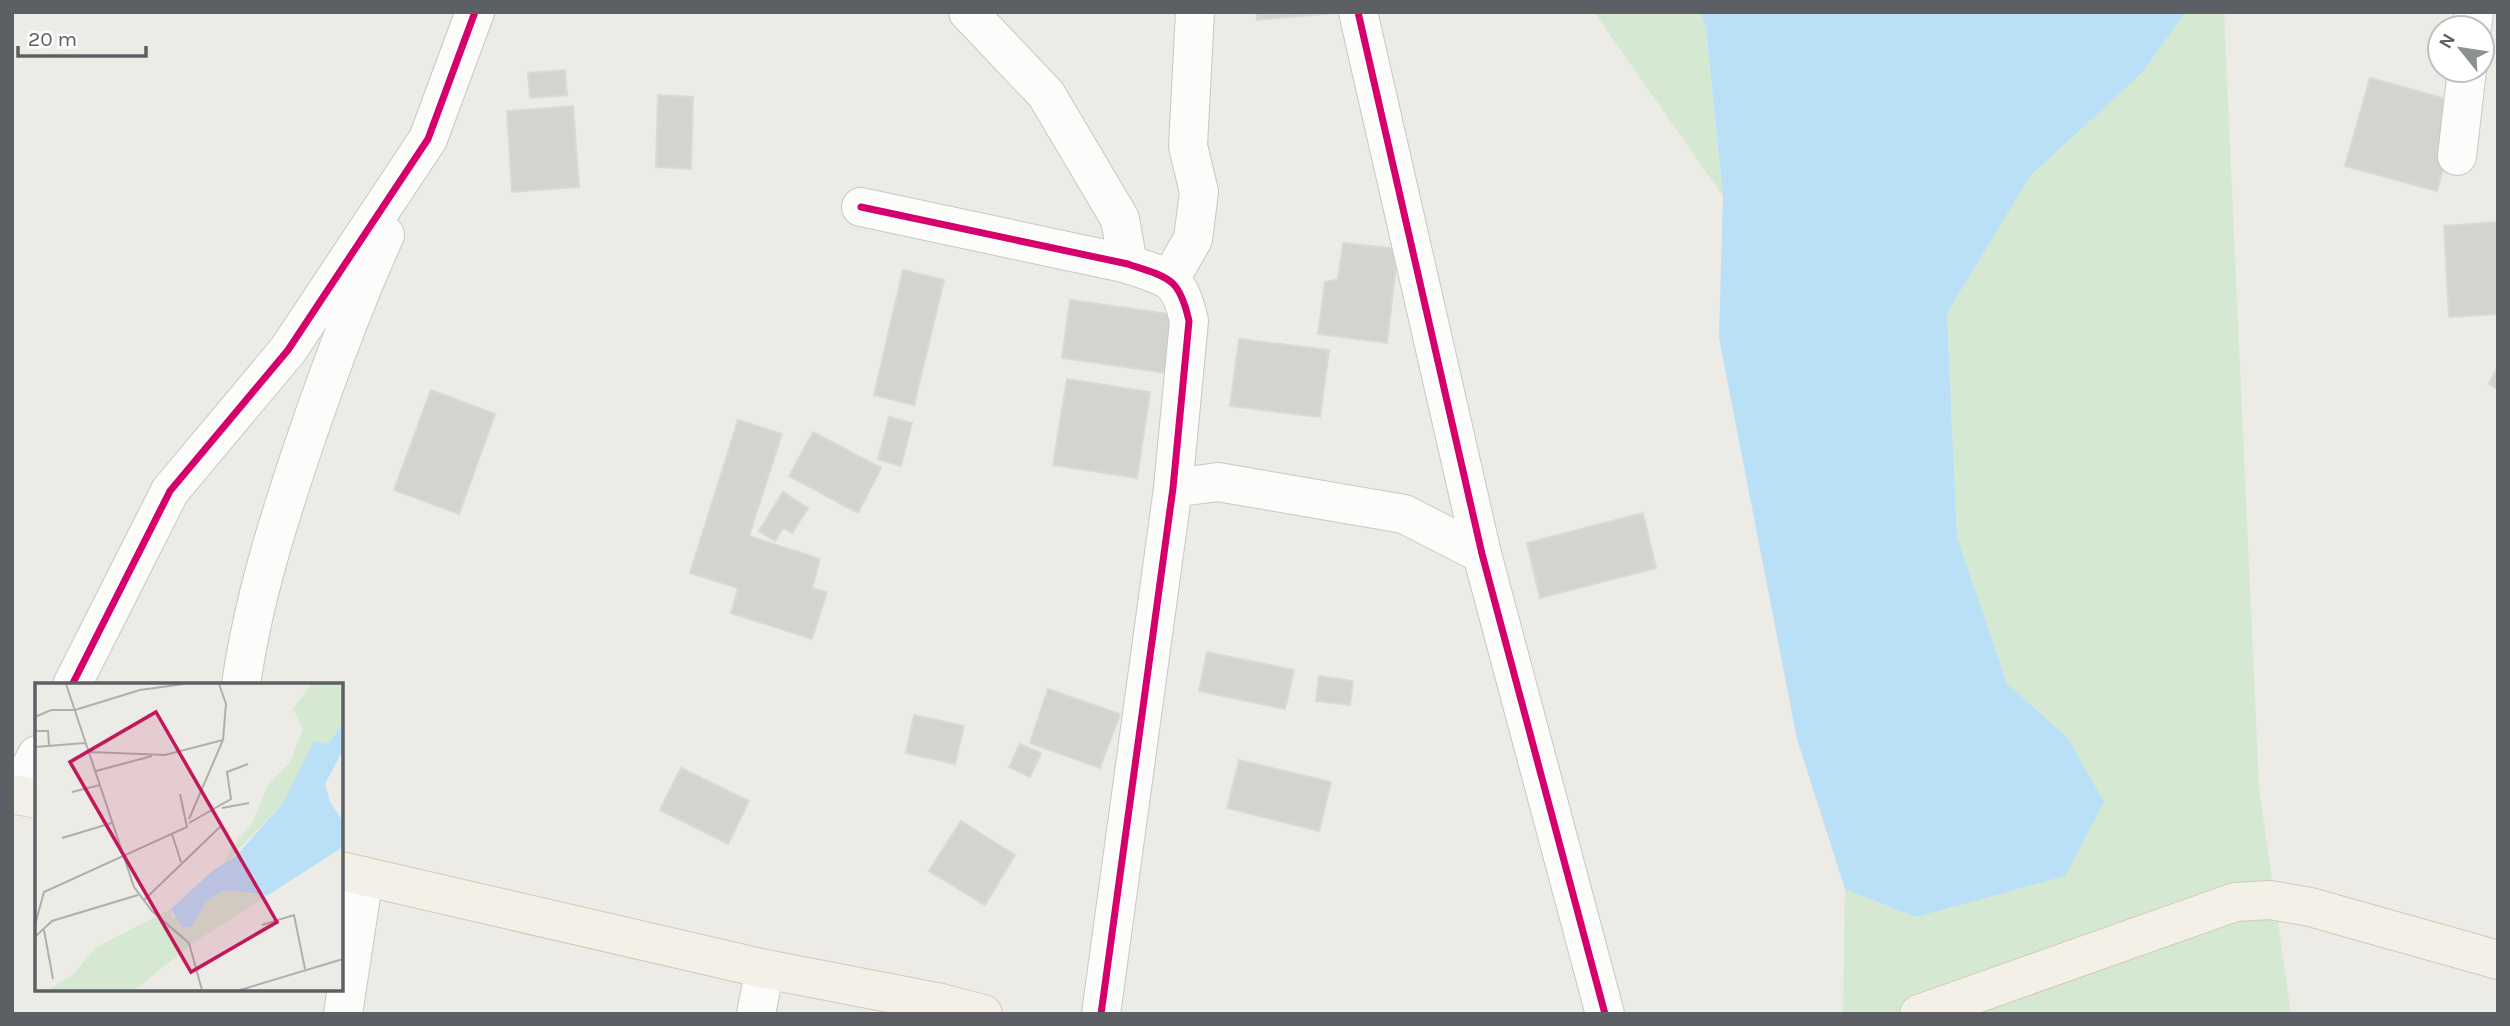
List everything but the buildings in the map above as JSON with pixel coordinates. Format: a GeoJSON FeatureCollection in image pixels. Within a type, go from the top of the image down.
{"type":"FeatureCollection","features":[{"type":"Feature","properties":{"kind":"main road"},"geometry":{"type":"LineString","coordinates":[[353,873],[939,1008],[983,1014]]}},
{"type":"Feature","properties":{"kind":"main road"},"geometry":{"type":"LineString","coordinates":[[1919,1014],[2235,902],[2270,900],[2310,907],[2498,960]]}},
{"type":"Feature","properties":{"kind":"street"},"geometry":{"type":"LineString","coordinates":[[241,683],[244,659],[277,523],[331,368],[379,248],[428,139],[475,12]]}},
{"type":"Feature","properties":{"kind":"street"},"geometry":{"type":"LineString","coordinates":[[968,12],[1046,94],[1120,219],[1128,264]]}},
{"type":"Feature","properties":{"kind":"street"},"geometry":{"type":"LineString","coordinates":[[1170,279],[1193,239],[1199,192],[1188,146],[1195,12]]}},
{"type":"Feature","properties":{"kind":"street"},"geometry":{"type":"LineString","coordinates":[[1358,12],[1482,554],[1605,1014]]}},
{"type":"Feature","properties":{"kind":"street"},"geometry":{"type":"LineString","coordinates":[[2457,156],[2466,84]]}},
{"type":"Feature","properties":{"kind":"street"},"geometry":{"type":"LineString","coordinates":[[73,683],[170,491],[288,350],[428,139]]}},
{"type":"Feature","properties":{"kind":"street"},"geometry":{"type":"LineString","coordinates":[[861,207],[1128,264],[1170,279],[1184,296],[1189,321],[1173,488],[1101,1014]]}},
{"type":"Feature","properties":{"kind":"street"},"geometry":{"type":"LineString","coordinates":[[1173,488],[1219,482],[1404,514],[1482,554]]}},
{"type":"Feature","properties":{"kind":"street"},"geometry":{"type":"LineString","coordinates":[[22,795],[35,760]]}},
{"type":"Feature","properties":{"kind":"street"},"geometry":{"type":"LineString","coordinates":[[343,1014],[353,873]]}},
{"type":"Feature","properties":{"kind":"street"},"geometry":{"type":"LineString","coordinates":[[756,1014],[765,969]]}},
{"type":"Feature","properties":{"kind":"green space"},"geometry":{"type":"Polygon","coordinates":[[[1594,12],[1701,12],[1706,29],[1723,196],[1594,12]]]}},
{"type":"Feature","properties":{"kind":"green space"},"geometry":{"type":"Polygon","coordinates":[[[2186,12],[2224,12],[2259,788],[2291,1014],[1843,1014],[1845,889],[1916,917],[2067,737],[2007,684],[1957,537],[1947,312],[2030,176],[2141,74],[2186,12]]]}},
{"type":"Feature","properties":{"kind":"water"},"geometry":{"type":"Polygon","coordinates":[[[1701,12],[2186,12],[2141,74],[2030,176],[1947,313],[1957,537],[2007,684],[2067,737],[2104,802],[2065,876],[1916,917],[1845,889],[1797,739],[1719,338],[1723,196],[1706,29],[1701,12]]]}},
{"type":"Feature","properties":{"kind":"cycle path"},"geometry":{"type":"LineString","coordinates":[[73,683],[170,491],[288,350],[428,139],[475,12]]}},
{"type":"Feature","properties":{"kind":"cycle path"},"geometry":{"type":"LineString","coordinates":[[1358,12],[1482,554],[1605,1014]]}},
{"type":"Feature","properties":{"kind":"cycle path"},"geometry":{"type":"LineString","coordinates":[[861,207],[1128,264],[1170,281],[1181,295],[1185,306],[1189,321],[1173,488],[1101,1014]]}}]}
